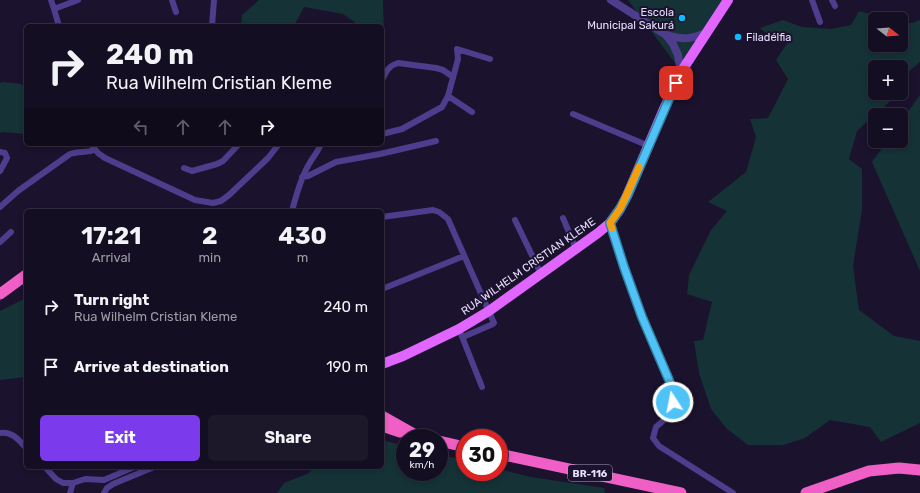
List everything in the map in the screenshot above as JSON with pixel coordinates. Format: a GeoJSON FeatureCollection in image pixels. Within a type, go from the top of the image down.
{"type":"FeatureCollection","features":[{"type":"Feature","properties":{"kind":"highway"},"geometry":{"type":"LineString","coordinates":[[0,294],[24,276]]}},
{"type":"Feature","properties":{"kind":"highway"},"geometry":{"type":"LineString","coordinates":[[384,417],[406,429]]}},
{"type":"Feature","properties":{"kind":"highway"},"geometry":{"type":"LineString","coordinates":[[384,427],[396,431]]}},
{"type":"Feature","properties":{"kind":"highway","name":"BR-116"},"geometry":{"type":"LineString","coordinates":[[508,456],[681,493]]}},
{"type":"Feature","properties":{"kind":"highway"},"geometry":{"type":"LineString","coordinates":[[806,493],[869,471],[899,468],[920,470]]}},
{"type":"Feature","properties":{"kind":"main road","name":"RUA WILHELM CRISTIAN KLEME"},"geometry":{"type":"LineString","coordinates":[[384,363],[461,333],[489,311],[590,240],[610,223],[627,196],[681,72],[728,0]]}},
{"type":"Feature","properties":{"kind":"street"},"geometry":{"type":"LineString","coordinates":[[51,0],[58,24]]}},
{"type":"Feature","properties":{"kind":"street"},"geometry":{"type":"LineString","coordinates":[[54,9],[78,0]]}},
{"type":"Feature","properties":{"kind":"street"},"geometry":{"type":"LineString","coordinates":[[172,0],[176,12]]}},
{"type":"Feature","properties":{"kind":"street"},"geometry":{"type":"LineString","coordinates":[[212,24],[214,0]]}},
{"type":"Feature","properties":{"kind":"street"},"geometry":{"type":"LineString","coordinates":[[611,0],[666,35],[682,39],[695,38],[706,33]]}},
{"type":"Feature","properties":{"kind":"street"},"geometry":{"type":"LineString","coordinates":[[812,0],[820,22]]}},
{"type":"Feature","properties":{"kind":"street"},"geometry":{"type":"LineString","coordinates":[[666,35],[673,44],[678,55],[681,72]]}},
{"type":"Feature","properties":{"kind":"street"},"geometry":{"type":"LineString","coordinates":[[384,134],[402,129],[442,108],[448,96],[458,59],[457,49],[490,59]]}},
{"type":"Feature","properties":{"kind":"street"},"geometry":{"type":"LineString","coordinates":[[384,76],[388,68],[400,63],[436,68],[443,70],[453,77]]}},
{"type":"Feature","properties":{"kind":"street"},"geometry":{"type":"LineString","coordinates":[[448,96],[472,112]]}},
{"type":"Feature","properties":{"kind":"street"},"geometry":{"type":"LineString","coordinates":[[573,114],[649,146]]}},
{"type":"Feature","properties":{"kind":"street"},"geometry":{"type":"LineString","coordinates":[[302,176],[308,176],[336,162],[380,154],[436,141]]}},
{"type":"Feature","properties":{"kind":"street"},"geometry":{"type":"LineString","coordinates":[[184,168],[192,171],[218,164],[223,161],[237,146]]}},
{"type":"Feature","properties":{"kind":"street"},"geometry":{"type":"LineString","coordinates":[[0,207],[18,191],[70,154],[77,151],[89,151],[93,147],[105,158],[195,200],[213,203],[221,201],[229,195],[268,158],[277,146]]}},
{"type":"Feature","properties":{"kind":"street"},"geometry":{"type":"LineString","coordinates":[[293,209],[302,176],[320,146]]}},
{"type":"Feature","properties":{"kind":"street"},"geometry":{"type":"LineString","coordinates":[[0,152],[5,153],[7,158],[0,171]]}},
{"type":"Feature","properties":{"kind":"street"},"geometry":{"type":"LineString","coordinates":[[384,217],[433,210],[440,212],[448,219],[489,311]]}},
{"type":"Feature","properties":{"kind":"street"},"geometry":{"type":"LineString","coordinates":[[563,218],[576,249]]}},
{"type":"Feature","properties":{"kind":"street"},"geometry":{"type":"LineString","coordinates":[[515,220],[541,274]]}},
{"type":"Feature","properties":{"kind":"street"},"geometry":{"type":"LineString","coordinates":[[610,223],[624,267],[669,380],[673,395],[672,408],[664,420],[656,427],[653,438],[659,446],[733,493]]}},
{"type":"Feature","properties":{"kind":"street"},"geometry":{"type":"LineString","coordinates":[[0,242],[11,232]]}},
{"type":"Feature","properties":{"kind":"street"},"geometry":{"type":"LineString","coordinates":[[384,288],[464,256]]}},
{"type":"Feature","properties":{"kind":"street"},"geometry":{"type":"LineString","coordinates":[[461,333],[482,387]]}},
{"type":"Feature","properties":{"kind":"street"},"geometry":{"type":"LineString","coordinates":[[0,433],[8,433],[18,439],[24,446]]}},
{"type":"Feature","properties":{"kind":"street"},"geometry":{"type":"LineString","coordinates":[[47,469],[56,479],[63,483],[73,483],[85,479],[104,480],[129,469]]}},
{"type":"Feature","properties":{"kind":"street"},"geometry":{"type":"LineString","coordinates":[[103,493],[113,484],[149,469]]}},
{"type":"Feature","properties":{"kind":"street"},"geometry":{"type":"LineString","coordinates":[[97,480],[103,493]]}},
{"type":"Feature","properties":{"kind":"street"},"geometry":{"type":"LineString","coordinates":[[70,493],[73,483]]}},
{"type":"Feature","properties":{"kind":"green space"},"geometry":{"type":"Polygon","coordinates":[[[383,0],[384,24],[357,24],[343,14],[304,7],[295,24],[241,24],[242,15],[258,1],[383,0]]]}},
{"type":"Feature","properties":{"kind":"green space"},"geometry":{"type":"Polygon","coordinates":[[[628,0],[728,0],[684,75],[628,0]]]}},
{"type":"Feature","properties":{"kind":"green space"},"geometry":{"type":"Polygon","coordinates":[[[859,11],[868,14],[868,52],[908,52],[908,23],[912,23],[920,20],[920,62],[908,73],[908,60],[868,60],[868,100],[891,100],[883,108],[868,108],[868,121],[857,131],[849,159],[862,169],[862,210],[853,266],[859,310],[894,336],[920,341],[920,423],[881,442],[870,427],[830,420],[805,438],[783,445],[748,445],[727,429],[711,409],[699,373],[694,341],[703,340],[712,302],[687,294],[689,275],[711,230],[727,211],[708,202],[746,172],[756,137],[750,119],[768,118],[788,79],[776,60],[788,42],[767,34],[760,28],[783,20],[802,27],[831,29],[851,25],[859,11]]]}},
{"type":"Feature","properties":{"kind":"green space"},"geometry":{"type":"Polygon","coordinates":[[[0,83],[21,84],[24,86],[24,134],[0,133],[0,83]]]}},
{"type":"Feature","properties":{"kind":"green space"},"geometry":{"type":"Polygon","coordinates":[[[920,95],[920,271],[872,162],[882,148],[908,148],[908,112],[920,95]]]}},
{"type":"Feature","properties":{"kind":"green space"},"geometry":{"type":"Polygon","coordinates":[[[24,299],[24,377],[0,380],[0,311],[24,299]]]}},
{"type":"Feature","properties":{"kind":"green space"},"geometry":{"type":"Polygon","coordinates":[[[384,441],[396,444],[396,481],[448,481],[448,456],[456,459],[456,481],[508,481],[508,471],[531,477],[604,488],[605,493],[277,493],[284,483],[307,474],[313,469],[384,469],[384,441]]]}},
{"type":"Feature","properties":{"kind":"slow traffic"},"geometry":{"type":"LineString","coordinates":[[612,228],[610,223],[627,196],[639,167]]}},
{"type":"Feature","properties":{"kind":"place","name":"Escola Municipal Sakurá"},"geometry":{"type":"Point","coordinates":[682,18]}},
{"type":"Feature","properties":{"kind":"place","name":"Filadélfia"},"geometry":{"type":"Point","coordinates":[738,37]}},
{"type":"Feature","properties":{"kind":"route"},"geometry":{"type":"LineString","coordinates":[[673,402],[673,395],[669,380],[642,317],[610,223],[627,196],[676,83]]}}]}
